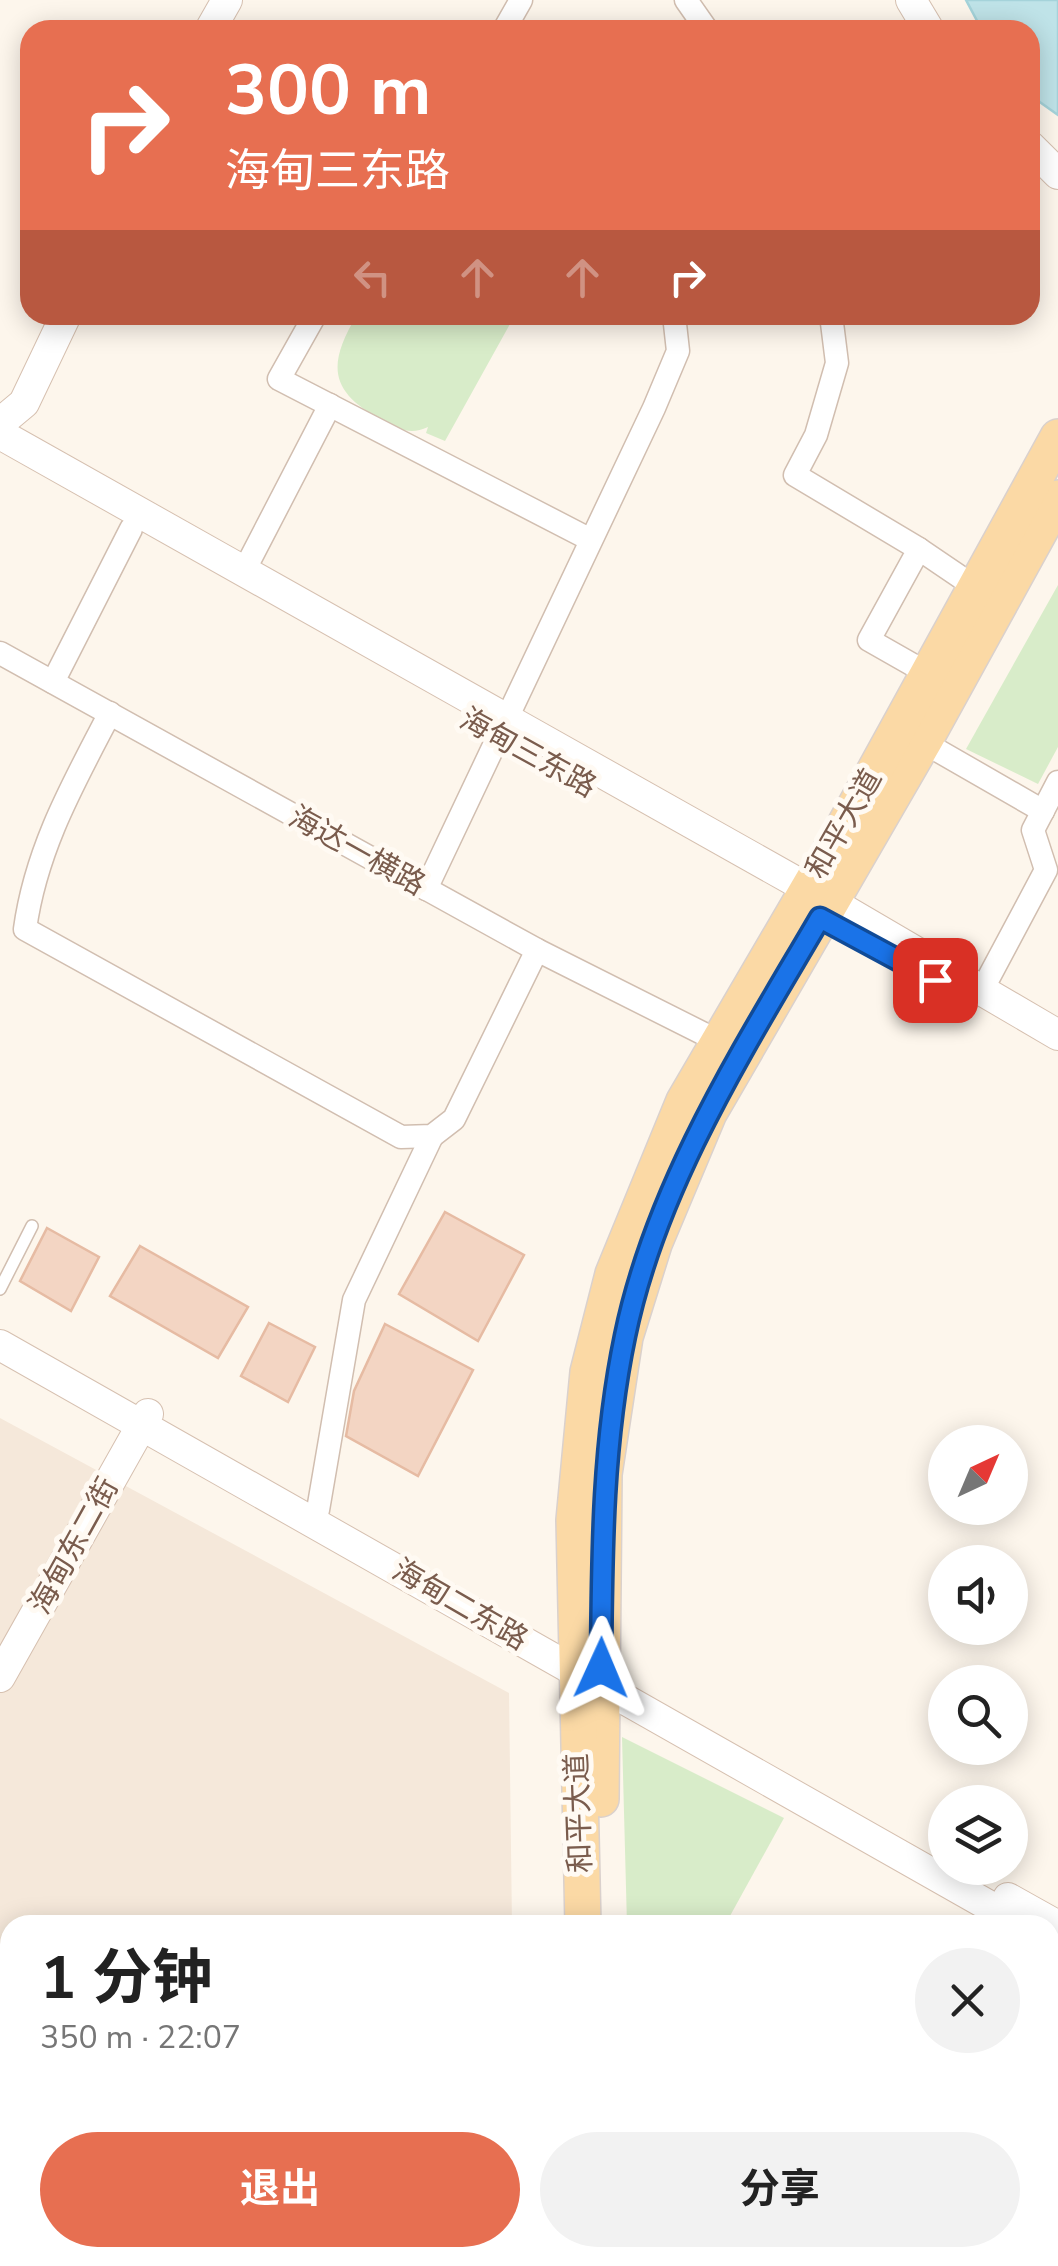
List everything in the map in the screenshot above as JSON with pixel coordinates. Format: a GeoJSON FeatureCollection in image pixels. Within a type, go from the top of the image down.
{"type":"FeatureCollection","features":[{"type":"Feature","properties":{"kind":"main road"},"geometry":{"type":"LineString","coordinates":[[1040,156],[1058,174]]}},
{"type":"Feature","properties":{"kind":"main road"},"geometry":{"type":"LineString","coordinates":[[0,403],[45,325]]}},
{"type":"Feature","properties":{"kind":"main road"},"geometry":{"type":"LineString","coordinates":[[0,423],[24,403],[61,325]]}},
{"type":"Feature","properties":{"kind":"main road"},"geometry":{"type":"LineString","coordinates":[[0,434],[244,571],[501,726],[1058,1046]]}},
{"type":"Feature","properties":{"kind":"main road","name":"和平大道"},"geometry":{"type":"LineString","coordinates":[[583,1915],[588,1670],[604,1474],[624,1337],[640,1282],[709,1112],[928,672],[1058,436]]}},
{"type":"Feature","properties":{"kind":"main road","name":"海甸三东路"},"geometry":{"type":"LineString","coordinates":[[0,456],[501,726]]}},
{"type":"Feature","properties":{"kind":"main road","name":"和平大道"},"geometry":{"type":"LineString","coordinates":[[603,1915],[574,1520],[588,1372],[613,1274],[678,1112],[718,1041],[924,742],[1058,498]]}},
{"type":"Feature","properties":{"kind":"main road"},"geometry":{"type":"LineString","coordinates":[[814,903],[1058,1035]]}},
{"type":"Feature","properties":{"kind":"main road","name":"海甸二东路"},"geometry":{"type":"LineString","coordinates":[[0,1332],[141,1417],[588,1670],[928,1853]]}},
{"type":"Feature","properties":{"kind":"main road","name":"海甸二东路"},"geometry":{"type":"LineString","coordinates":[[0,1345],[318,1510],[1006,1915]]}},
{"type":"Feature","properties":{"kind":"main road","name":"海甸东二街"},"geometry":{"type":"LineString","coordinates":[[0,1661],[141,1417]]}},
{"type":"Feature","properties":{"kind":"main road","name":"海甸东二街"},"geometry":{"type":"LineString","coordinates":[[0,1677],[141,1417]]}},
{"type":"Feature","properties":{"kind":"main road"},"geometry":{"type":"LineString","coordinates":[[984,1885],[1038,1915]]}},
{"type":"Feature","properties":{"kind":"street"},"geometry":{"type":"LineString","coordinates":[[310,325],[280,379],[589,539]]}},
{"type":"Feature","properties":{"kind":"street"},"geometry":{"type":"LineString","coordinates":[[426,889],[678,351],[675,325]]}},
{"type":"Feature","properties":{"kind":"street"},"geometry":{"type":"LineString","coordinates":[[832,325],[837,363],[816,435],[794,475],[976,587]]}},
{"type":"Feature","properties":{"kind":"street"},"geometry":{"type":"LineString","coordinates":[[244,571],[330,405]]}},
{"type":"Feature","properties":{"kind":"street"},"geometry":{"type":"LineString","coordinates":[[53,682],[131,529]]}},
{"type":"Feature","properties":{"kind":"street"},"geometry":{"type":"LineString","coordinates":[[919,549],[870,640],[928,672]]}},
{"type":"Feature","properties":{"kind":"street","name":"海达一横路"},"geometry":{"type":"LineString","coordinates":[[0,653],[537,950],[718,1041]]}},
{"type":"Feature","properties":{"kind":"street"},"geometry":{"type":"LineString","coordinates":[[110,714],[49,832],[32,880],[25,928],[401,1137],[432,1136]]}},
{"type":"Feature","properties":{"kind":"street"},"geometry":{"type":"LineString","coordinates":[[924,742],[1043,811]]}},
{"type":"Feature","properties":{"kind":"street"},"geometry":{"type":"LineString","coordinates":[[981,992],[1046,870],[1033,830],[1058,782]]}},
{"type":"Feature","properties":{"kind":"street"},"geometry":{"type":"LineString","coordinates":[[318,1510],[354,1300],[432,1136],[454,1119],[537,950]]}},
{"type":"Feature","properties":{"kind":"lane"},"geometry":{"type":"LineString","coordinates":[[0,1290],[32,1226]]}},
{"type":"Feature","properties":{"kind":"shaded area"},"geometry":{"type":"Polygon","coordinates":[[[0,1418],[509,1693],[512,1915],[0,1915],[0,1418]]]}},
{"type":"Feature","properties":{"kind":"green space"},"geometry":{"type":"Polygon","coordinates":[[[351,325],[509,325],[445,441],[426,433],[428,427],[400,429],[353,400],[339,377],[338,364],[351,325]]]}},
{"type":"Feature","properties":{"kind":"green space"},"geometry":{"type":"Polygon","coordinates":[[[1058,585],[1058,747],[1038,784],[966,749],[1058,585]]]}},
{"type":"Feature","properties":{"kind":"green space"},"geometry":{"type":"Polygon","coordinates":[[[622,1737],[784,1818],[731,1915],[627,1915],[622,1737]]]}},
{"type":"Feature","properties":{"kind":"water"},"geometry":{"type":"Polygon","coordinates":[[[966,0],[1058,0],[1058,115],[1040,102],[1040,20],[977,20],[966,0]]]}},
{"type":"Feature","properties":{"kind":"building"},"geometry":{"type":"Polygon","coordinates":[[[445,1212],[524,1255],[478,1341],[399,1294],[445,1212]]]}},
{"type":"Feature","properties":{"kind":"building"},"geometry":{"type":"Polygon","coordinates":[[[47,1228],[99,1257],[71,1311],[20,1281],[47,1228]]]}},
{"type":"Feature","properties":{"kind":"building"},"geometry":{"type":"Polygon","coordinates":[[[140,1246],[248,1307],[218,1358],[110,1296],[140,1246]]]}},
{"type":"Feature","properties":{"kind":"building"},"geometry":{"type":"Polygon","coordinates":[[[269,1323],[315,1347],[288,1402],[241,1376],[269,1323]]]}},
{"type":"Feature","properties":{"kind":"building"},"geometry":{"type":"Polygon","coordinates":[[[385,1324],[473,1370],[418,1476],[346,1436],[354,1391],[385,1324]]]}},
{"type":"Feature","properties":{"kind":"route"},"geometry":{"type":"LineString","coordinates":[[601,1668],[602,1505],[624,1337],[666,1209],[709,1112],[820,918],[935,980]]}}]}
